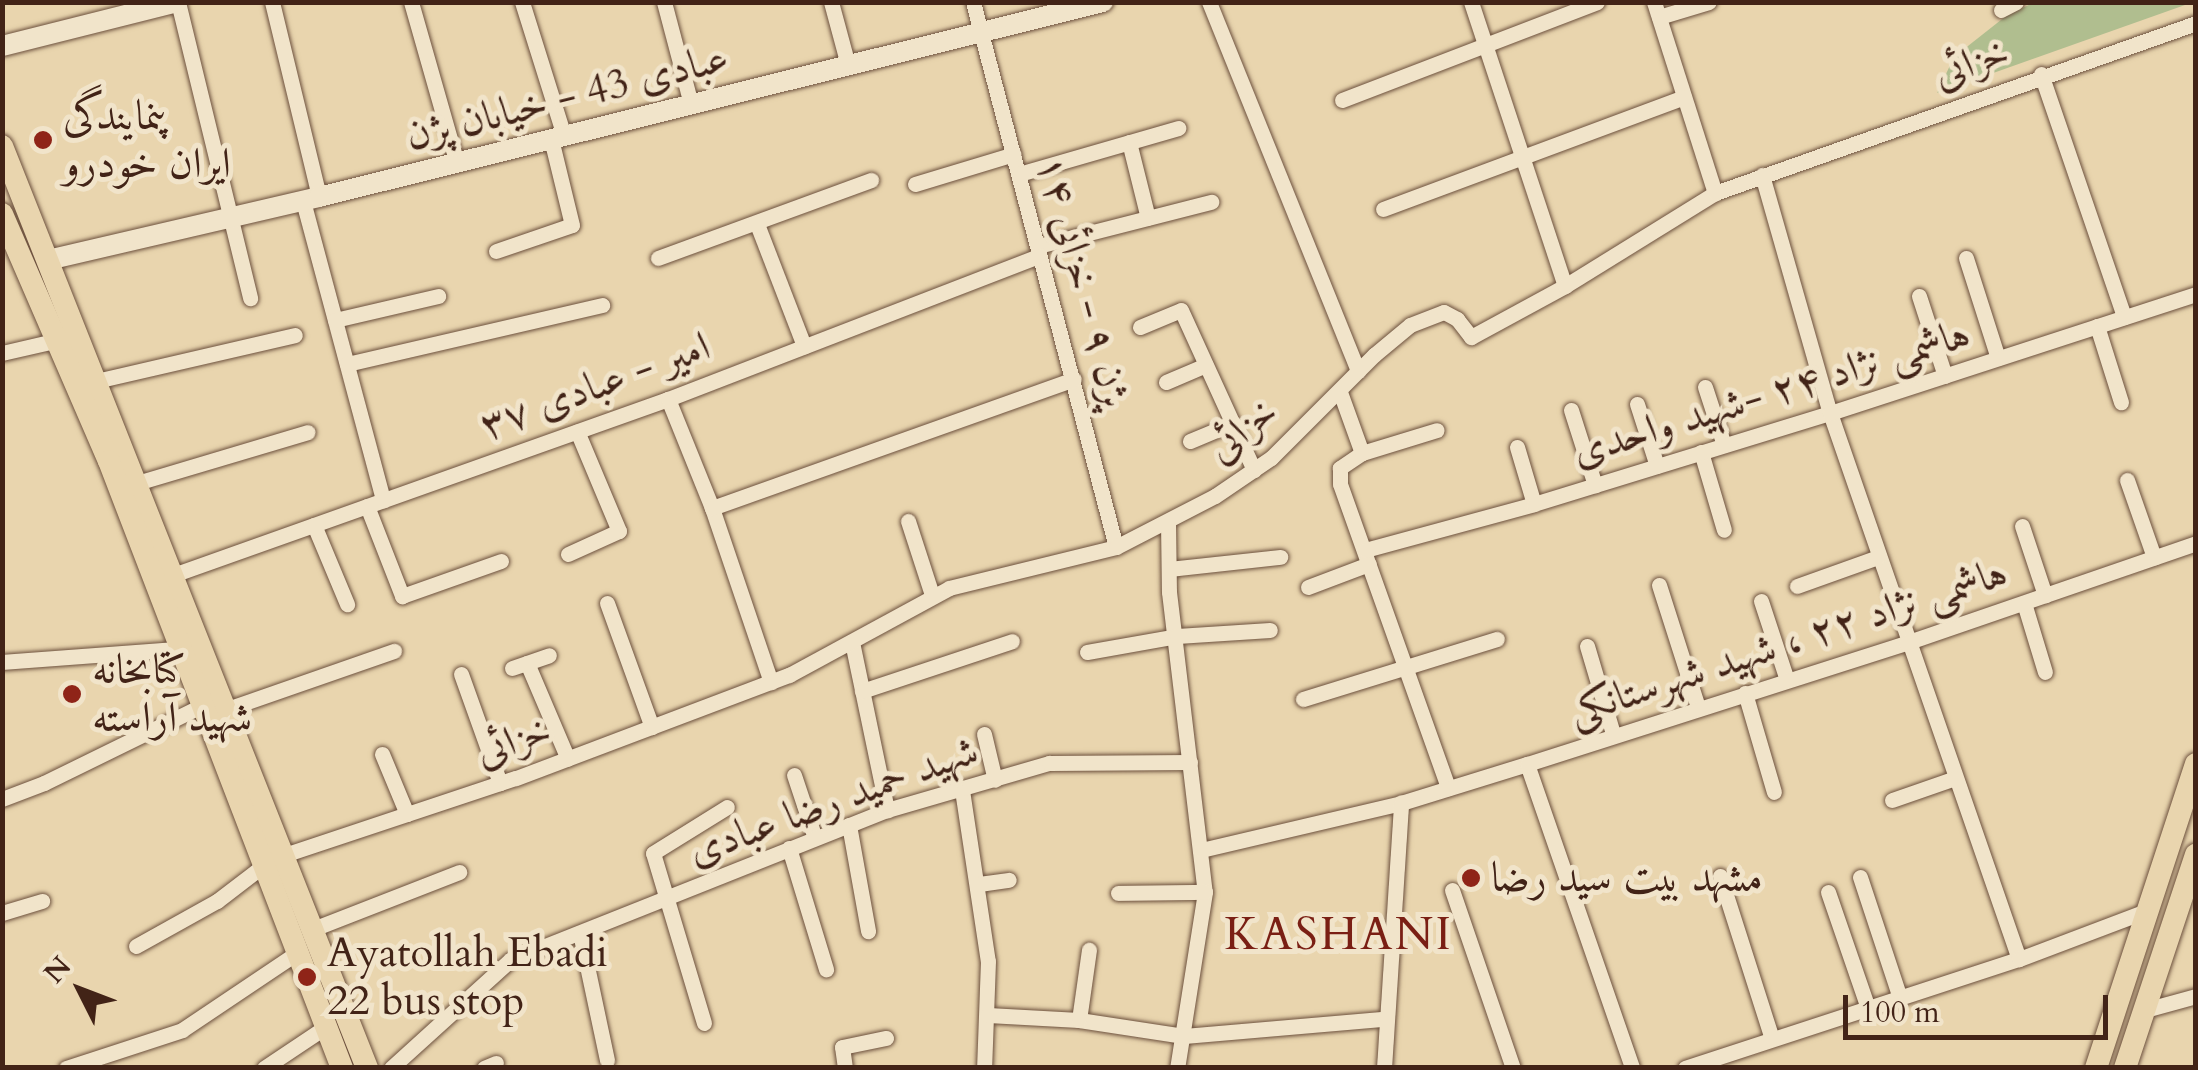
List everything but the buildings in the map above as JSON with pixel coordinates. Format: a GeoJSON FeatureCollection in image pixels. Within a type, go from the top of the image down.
{"type":"FeatureCollection","features":[{"type":"Feature","properties":{"kind":"main road"},"geometry":{"type":"LineString","coordinates":[[2,146],[173,575],[201,706],[274,860],[313,929],[368,1068]]}},
{"type":"Feature","properties":{"kind":"main road"},"geometry":{"type":"LineString","coordinates":[[2,214],[190,648],[226,709],[274,860],[298,952],[342,1068]]}},
{"type":"Feature","properties":{"kind":"main road"},"geometry":{"type":"LineString","coordinates":[[2095,1067],[2196,764]]}},
{"type":"Feature","properties":{"kind":"main road"},"geometry":{"type":"LineString","coordinates":[[2125,1068],[2188,898],[2196,854]]}},
{"type":"Feature","properties":{"kind":"street"},"geometry":{"type":"LineString","coordinates":[[2,46],[178,2],[250,298]]}},
{"type":"Feature","properties":{"kind":"street"},"geometry":{"type":"LineString","coordinates":[[272,2],[375,503],[402,596],[501,560]]}},
{"type":"Feature","properties":{"kind":"street"},"geometry":{"type":"LineString","coordinates":[[411,2],[456,163]]}},
{"type":"Feature","properties":{"kind":"street"},"geometry":{"type":"LineString","coordinates":[[496,250],[572,225],[557,138],[522,2]]}},
{"type":"Feature","properties":{"kind":"street"},"geometry":{"type":"LineString","coordinates":[[664,2],[692,104]]}},
{"type":"Feature","properties":{"kind":"street"},"geometry":{"type":"LineString","coordinates":[[830,2],[848,65]]}},
{"type":"Feature","properties":{"kind":"street","name":"پژن ۹ - خزائی ۱۴"},"geometry":{"type":"LineString","coordinates":[[972,2],[1116,547]]}},
{"type":"Feature","properties":{"kind":"street","name":"عبادی 43 - خیابان پژن"},"geometry":{"type":"LineString","coordinates":[[48,260],[311,199],[1103,2]]}},
{"type":"Feature","properties":{"kind":"street"},"geometry":{"type":"LineString","coordinates":[[1209,2],[1358,371]]}},
{"type":"Feature","properties":{"kind":"street"},"geometry":{"type":"LineString","coordinates":[[1471,2],[1566,286]]}},
{"type":"Feature","properties":{"kind":"street"},"geometry":{"type":"LineString","coordinates":[[1342,100],[1598,2]]}},
{"type":"Feature","properties":{"kind":"street"},"geometry":{"type":"LineString","coordinates":[[1708,2],[1656,10],[1715,192]]}},
{"type":"Feature","properties":{"kind":"street","name":"خزائی"},"geometry":{"type":"LineString","coordinates":[[136,946],[217,901],[274,860],[500,783],[771,682],[852,642],[932,595],[1116,547],[1168,522],[1254,470],[1410,325],[1444,312],[1458,318],[1472,336],[1566,286],[1715,192],[2041,74],[2196,23]]}},
{"type":"Feature","properties":{"kind":"street"},"geometry":{"type":"LineString","coordinates":[[2041,74],[2124,317]]}},
{"type":"Feature","properties":{"kind":"street"},"geometry":{"type":"LineString","coordinates":[[1383,208],[1684,97]]}},
{"type":"Feature","properties":{"kind":"street"},"geometry":{"type":"LineString","coordinates":[[1019,174],[1178,128]]}},
{"type":"Feature","properties":{"kind":"street"},"geometry":{"type":"LineString","coordinates":[[1129,142],[1148,218]]}},
{"type":"Feature","properties":{"kind":"street"},"geometry":{"type":"LineString","coordinates":[[916,184],[1014,154]]}},
{"type":"Feature","properties":{"kind":"street"},"geometry":{"type":"LineString","coordinates":[[1762,175],[1830,413],[1906,643],[2018,959]]}},
{"type":"Feature","properties":{"kind":"street"},"geometry":{"type":"LineString","coordinates":[[658,258],[871,180]]}},
{"type":"Feature","properties":{"kind":"street","name":"امیر - عبادی ۳۷"},"geometry":{"type":"LineString","coordinates":[[173,575],[668,399],[1038,251],[1211,202]]}},
{"type":"Feature","properties":{"kind":"street"},"geometry":{"type":"LineString","coordinates":[[757,224],[804,346]]}},
{"type":"Feature","properties":{"kind":"street"},"geometry":{"type":"LineString","coordinates":[[1966,258],[1998,358]]}},
{"type":"Feature","properties":{"kind":"street","name":"هاشمی نژاد ۲۴ -شهید واحدی"},"geometry":{"type":"LineString","coordinates":[[1308,587],[1367,557],[2196,294]]}},
{"type":"Feature","properties":{"kind":"street"},"geometry":{"type":"LineString","coordinates":[[335,320],[438,296]]}},
{"type":"Feature","properties":{"kind":"street"},"geometry":{"type":"LineString","coordinates":[[1919,296],[1945,376]]}},
{"type":"Feature","properties":{"kind":"street"},"geometry":{"type":"LineString","coordinates":[[347,364],[602,305]]}},
{"type":"Feature","properties":{"kind":"street"},"geometry":{"type":"LineString","coordinates":[[1140,327],[1181,310],[1254,470]]}},
{"type":"Feature","properties":{"kind":"street"},"geometry":{"type":"LineString","coordinates":[[2098,326],[2122,402]]}},
{"type":"Feature","properties":{"kind":"street"},"geometry":{"type":"LineString","coordinates":[[96,381],[294,335]]}},
{"type":"Feature","properties":{"kind":"street"},"geometry":{"type":"LineString","coordinates":[[2,353],[54,340]]}},
{"type":"Feature","properties":{"kind":"street"},"geometry":{"type":"LineString","coordinates":[[1166,382],[1206,365]]}},
{"type":"Feature","properties":{"kind":"street"},"geometry":{"type":"LineString","coordinates":[[712,508],[1074,380]]}},
{"type":"Feature","properties":{"kind":"street"},"geometry":{"type":"LineString","coordinates":[[1706,387],[1724,445]]}},
{"type":"Feature","properties":{"kind":"street"},"geometry":{"type":"LineString","coordinates":[[1340,392],[1362,453]]}},
{"type":"Feature","properties":{"kind":"street"},"geometry":{"type":"LineString","coordinates":[[668,399],[712,508],[771,682]]}},
{"type":"Feature","properties":{"kind":"street"},"geometry":{"type":"LineString","coordinates":[[1637,404],[1656,466]]}},
{"type":"Feature","properties":{"kind":"street"},"geometry":{"type":"LineString","coordinates":[[1571,410],[1595,485]]}},
{"type":"Feature","properties":{"kind":"street"},"geometry":{"type":"LineString","coordinates":[[1190,441],[1233,423]]}},
{"type":"Feature","properties":{"kind":"street"},"geometry":{"type":"LineString","coordinates":[[1437,430],[1362,453],[1338,476],[1448,788]]}},
{"type":"Feature","properties":{"kind":"street"},"geometry":{"type":"LineString","coordinates":[[568,554],[619,532],[577,431]]}},
{"type":"Feature","properties":{"kind":"street"},"geometry":{"type":"LineString","coordinates":[[137,484],[308,432]]}},
{"type":"Feature","properties":{"kind":"street"},"geometry":{"type":"LineString","coordinates":[[1517,447],[1534,504]]}},
{"type":"Feature","properties":{"kind":"street"},"geometry":{"type":"LineString","coordinates":[[1701,452],[1724,530]]}},
{"type":"Feature","properties":{"kind":"street"},"geometry":{"type":"LineString","coordinates":[[2127,480],[2154,557]]}},
{"type":"Feature","properties":{"kind":"street"},"geometry":{"type":"LineString","coordinates":[[908,521],[932,595]]}},
{"type":"Feature","properties":{"kind":"street"},"geometry":{"type":"LineString","coordinates":[[1168,522],[1169,569],[1205,892],[1177,1068]]}},
{"type":"Feature","properties":{"kind":"street"},"geometry":{"type":"LineString","coordinates":[[314,525],[347,604]]}},
{"type":"Feature","properties":{"kind":"street"},"geometry":{"type":"LineString","coordinates":[[2022,526],[2045,595]]}},
{"type":"Feature","properties":{"kind":"street","name":"هاشمی نژاد ۲۲ ، شهید شهرستانکی"},"geometry":{"type":"LineString","coordinates":[[1200,850],[1401,803],[1906,643],[2196,543]]}},
{"type":"Feature","properties":{"kind":"street"},"geometry":{"type":"LineString","coordinates":[[1169,569],[1280,557]]}},
{"type":"Feature","properties":{"kind":"street"},"geometry":{"type":"LineString","coordinates":[[1797,586],[1878,557]]}},
{"type":"Feature","properties":{"kind":"street"},"geometry":{"type":"LineString","coordinates":[[1659,585],[1698,707]]}},
{"type":"Feature","properties":{"kind":"street"},"geometry":{"type":"LineString","coordinates":[[1761,601],[1787,680]]}},
{"type":"Feature","properties":{"kind":"street"},"geometry":{"type":"LineString","coordinates":[[2024,602],[2045,672]]}},
{"type":"Feature","properties":{"kind":"street"},"geometry":{"type":"LineString","coordinates":[[608,603],[652,726]]}},
{"type":"Feature","properties":{"kind":"street"},"geometry":{"type":"LineString","coordinates":[[1087,652],[1178,636],[1270,630]]}},
{"type":"Feature","properties":{"kind":"street"},"geometry":{"type":"LineString","coordinates":[[1303,700],[1497,638]]}},
{"type":"Feature","properties":{"kind":"street"},"geometry":{"type":"LineString","coordinates":[[862,691],[1012,641]]}},
{"type":"Feature","properties":{"kind":"street"},"geometry":{"type":"LineString","coordinates":[[852,642],[888,810]]}},
{"type":"Feature","properties":{"kind":"street"},"geometry":{"type":"LineString","coordinates":[[1587,646],[1612,734]]}},
{"type":"Feature","properties":{"kind":"street"},"geometry":{"type":"LineString","coordinates":[[2,662],[190,648]]}},
{"type":"Feature","properties":{"kind":"street"},"geometry":{"type":"LineString","coordinates":[[226,709],[394,651]]}},
{"type":"Feature","properties":{"kind":"street"},"geometry":{"type":"LineString","coordinates":[[549,655],[519,666],[568,758]]}},
{"type":"Feature","properties":{"kind":"street"},"geometry":{"type":"LineString","coordinates":[[461,674],[500,783]]}},
{"type":"Feature","properties":{"kind":"street"},"geometry":{"type":"LineString","coordinates":[[1745,693],[1774,792]]}},
{"type":"Feature","properties":{"kind":"street"},"geometry":{"type":"LineString","coordinates":[[2,799],[44,784],[201,706]]}},
{"type":"Feature","properties":{"kind":"street"},"geometry":{"type":"LineString","coordinates":[[984,734],[995,780]]}},
{"type":"Feature","properties":{"kind":"street"},"geometry":{"type":"LineString","coordinates":[[382,754],[407,814]]}},
{"type":"Feature","properties":{"kind":"street","name":"شهید حمید رضا عبادی"},"geometry":{"type":"LineString","coordinates":[[390,1068],[510,960],[888,810],[1048,764],[1190,762]]}},
{"type":"Feature","properties":{"kind":"street"},"geometry":{"type":"LineString","coordinates":[[1527,764],[1632,1068]]}},
{"type":"Feature","properties":{"kind":"street"},"geometry":{"type":"LineString","coordinates":[[794,775],[815,838]]}},
{"type":"Feature","properties":{"kind":"street"},"geometry":{"type":"LineString","coordinates":[[1892,800],[1955,778]]}},
{"type":"Feature","properties":{"kind":"street"},"geometry":{"type":"LineString","coordinates":[[962,790],[988,961],[984,1068]]}},
{"type":"Feature","properties":{"kind":"street"},"geometry":{"type":"LineString","coordinates":[[1384,1068],[1384,1018],[1401,803]]}},
{"type":"Feature","properties":{"kind":"street"},"geometry":{"type":"LineString","coordinates":[[704,1023],[653,853],[727,806]]}},
{"type":"Feature","properties":{"kind":"street"},"geometry":{"type":"LineString","coordinates":[[849,825],[868,931]]}},
{"type":"Feature","properties":{"kind":"street"},"geometry":{"type":"LineString","coordinates":[[789,848],[826,969]]}},
{"type":"Feature","properties":{"kind":"street"},"geometry":{"type":"LineString","coordinates":[[313,929],[459,872]]}},
{"type":"Feature","properties":{"kind":"street"},"geometry":{"type":"LineString","coordinates":[[1720,876],[1772,1039]]}},
{"type":"Feature","properties":{"kind":"street"},"geometry":{"type":"LineString","coordinates":[[1860,878],[1900,998]]}},
{"type":"Feature","properties":{"kind":"street"},"geometry":{"type":"LineString","coordinates":[[979,884],[1009,880]]}},
{"type":"Feature","properties":{"kind":"street"},"geometry":{"type":"LineString","coordinates":[[1452,890],[1512,1068]]}},
{"type":"Feature","properties":{"kind":"street"},"geometry":{"type":"LineString","coordinates":[[1118,893],[1205,892]]}},
{"type":"Feature","properties":{"kind":"street"},"geometry":{"type":"LineString","coordinates":[[1828,892],[1868,1008]]}},
{"type":"Feature","properties":{"kind":"street"},"geometry":{"type":"LineString","coordinates":[[2,914],[42,901]]}},
{"type":"Feature","properties":{"kind":"street"},"geometry":{"type":"LineString","coordinates":[[1687,1067],[2018,959],[2146,911]]}},
{"type":"Feature","properties":{"kind":"street"},"geometry":{"type":"LineString","coordinates":[[580,933],[607,1060]]}},
{"type":"Feature","properties":{"kind":"street"},"geometry":{"type":"LineString","coordinates":[[1079,1020],[1088,950]]}},
{"type":"Feature","properties":{"kind":"street"},"geometry":{"type":"LineString","coordinates":[[66,1068],[182,1030],[298,952]]}},
{"type":"Feature","properties":{"kind":"street"},"geometry":{"type":"LineString","coordinates":[[2145,1010],[2196,996]]}},
{"type":"Feature","properties":{"kind":"street"},"geometry":{"type":"LineString","coordinates":[[988,1014],[1079,1020],[1184,1036],[1384,1018]]}},
{"type":"Feature","properties":{"kind":"street"},"geometry":{"type":"LineString","coordinates":[[264,1068],[327,1026]]}},
{"type":"Feature","properties":{"kind":"street"},"geometry":{"type":"LineString","coordinates":[[845,1068],[842,1047],[886,1038]]}},
{"type":"Feature","properties":{"kind":"green space"},"geometry":{"type":"Polygon","coordinates":[[[2033,3],[2185,5],[1937,93],[1954,57],[2006,16],[2033,3]]]}},
{"type":"Feature","properties":{"kind":"place","name":"پنمایندگی ایران خودرو"},"geometry":{"type":"Point","coordinates":[43,140]}},
{"type":"Feature","properties":{"kind":"place","name":"کتابخانه شهید آراسته"},"geometry":{"type":"Point","coordinates":[72,694]}},
{"type":"Feature","properties":{"kind":"place","name":"مشهد بيت سيد رضا"},"geometry":{"type":"Point","coordinates":[1471,878]}},
{"type":"Feature","properties":{"kind":"place","name":"Ayatollah Ebadi 22 bus stop"},"geometry":{"type":"Point","coordinates":[307,977]}},
{"type":"Feature","properties":{"kind":"district","name":"KASHANI"},"geometry":{"type":"Point","coordinates":[1339,935]}}]}
